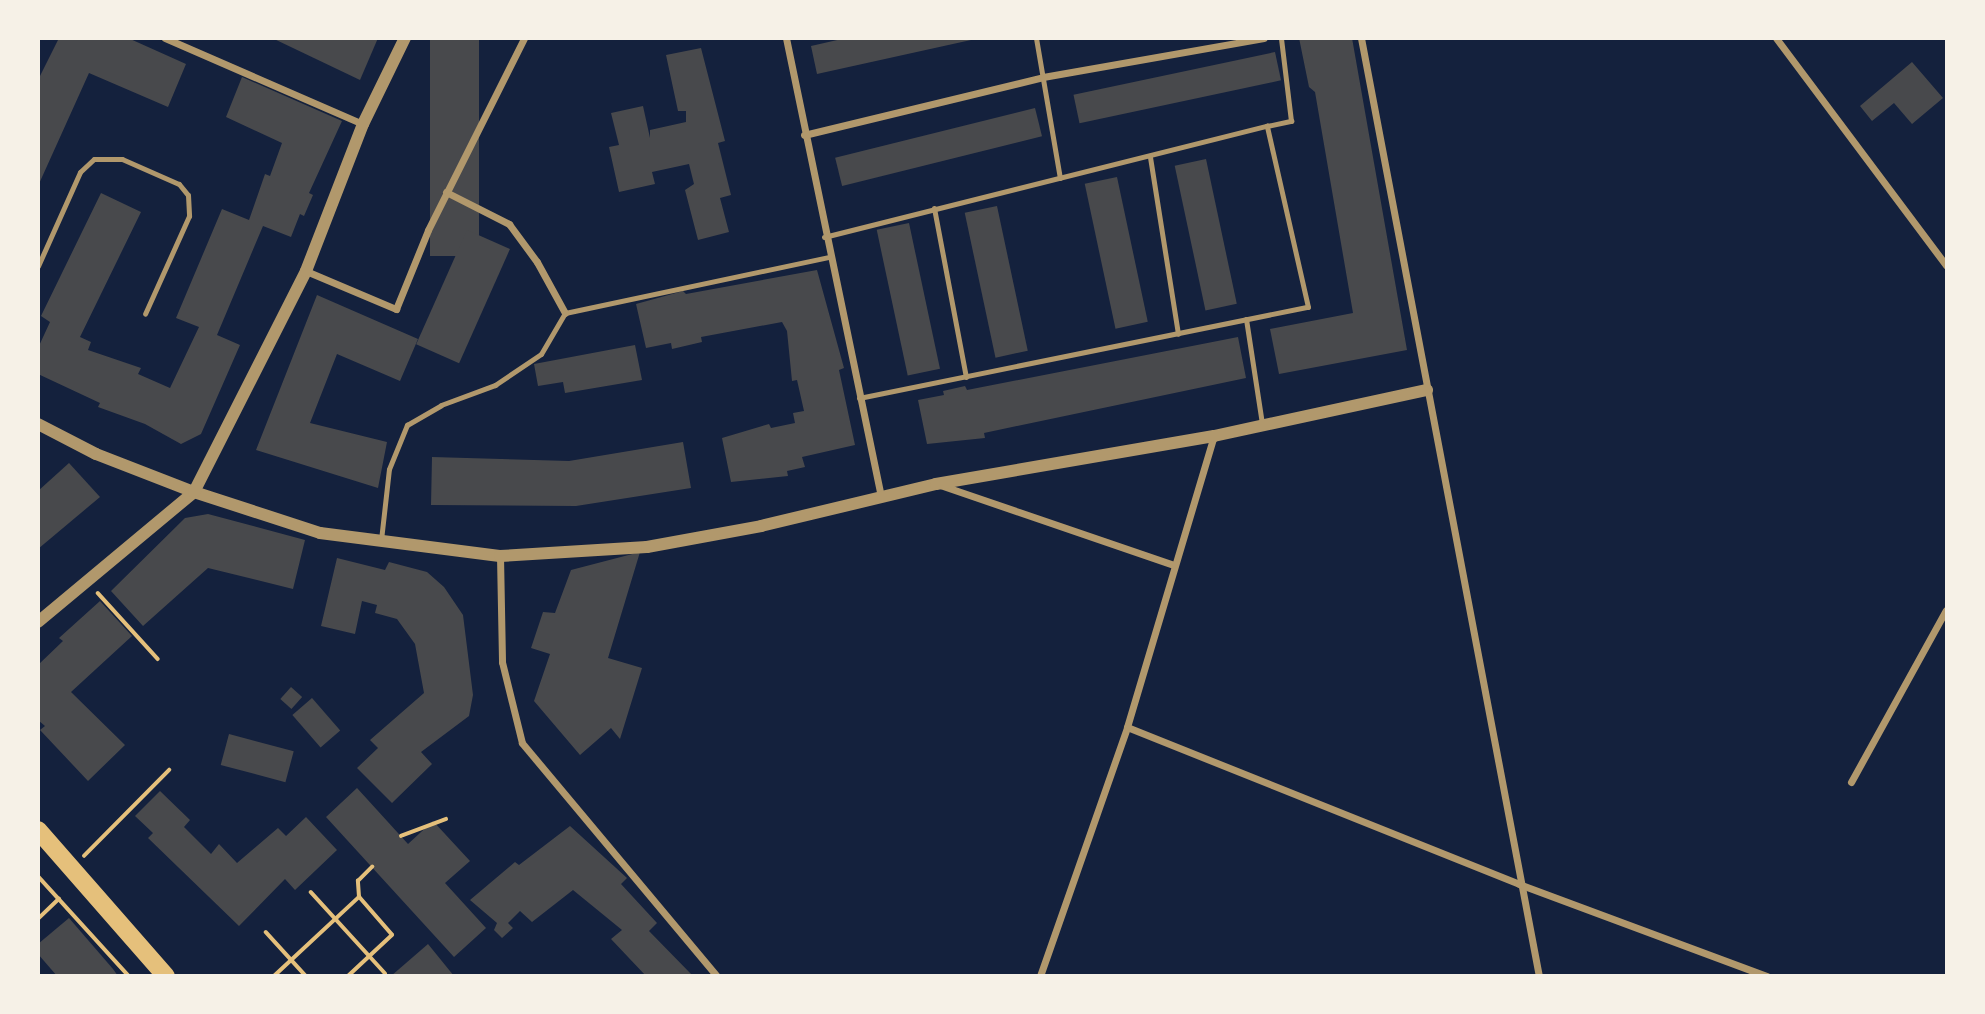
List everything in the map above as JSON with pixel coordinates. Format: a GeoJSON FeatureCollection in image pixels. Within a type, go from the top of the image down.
{"type":"FeatureCollection","features":[{"type":"Feature","properties":{"kind":"main road"},"geometry":{"type":"LineString","coordinates":[[38,830],[166,975]]}},
{"type":"Feature","properties":{"kind":"street"},"geometry":{"type":"LineString","coordinates":[[164,38],[363,124]]}},
{"type":"Feature","properties":{"kind":"street"},"geometry":{"type":"LineString","coordinates":[[38,622],[194,492],[306,271],[363,124],[405,38]]}},
{"type":"Feature","properties":{"kind":"street"},"geometry":{"type":"LineString","coordinates":[[306,271],[396,309],[446,192],[524,38]]}},
{"type":"Feature","properties":{"kind":"street"},"geometry":{"type":"LineString","coordinates":[[786,38],[828,257],[881,495]]}},
{"type":"Feature","properties":{"kind":"street"},"geometry":{"type":"LineString","coordinates":[[804,135],[1044,77],[1264,38]]}},
{"type":"Feature","properties":{"kind":"street"},"geometry":{"type":"LineString","coordinates":[[1361,38],[1519,884],[1539,975]]}},
{"type":"Feature","properties":{"kind":"street"},"geometry":{"type":"LineString","coordinates":[[1776,38],[1947,265]]}},
{"type":"Feature","properties":{"kind":"street"},"geometry":{"type":"LineString","coordinates":[[446,192],[509,224],[537,262],[565,313]]}},
{"type":"Feature","properties":{"kind":"street"},"geometry":{"type":"LineString","coordinates":[[38,424],[96,454],[194,492],[320,533],[380,544],[500,556],[647,547],[761,526],[881,495],[1214,436],[1427,390]]}},
{"type":"Feature","properties":{"kind":"street"},"geometry":{"type":"LineString","coordinates":[[1040,975],[1127,727],[1173,565],[1214,436]]}},
{"type":"Feature","properties":{"kind":"street"},"geometry":{"type":"LineString","coordinates":[[936,484],[1173,565]]}},
{"type":"Feature","properties":{"kind":"street"},"geometry":{"type":"LineString","coordinates":[[500,556],[502,662],[522,743],[718,975]]}},
{"type":"Feature","properties":{"kind":"street"},"geometry":{"type":"LineString","coordinates":[[1851,782],[1947,610]]}},
{"type":"Feature","properties":{"kind":"street"},"geometry":{"type":"LineString","coordinates":[[1127,727],[1519,884],[1767,975]]}},
{"type":"Feature","properties":{"kind":"lane"},"geometry":{"type":"LineString","coordinates":[[1036,38],[1060,178]]}},
{"type":"Feature","properties":{"kind":"lane"},"geometry":{"type":"LineString","coordinates":[[824,237],[1291,121],[1281,38]]}},
{"type":"Feature","properties":{"kind":"lane"},"geometry":{"type":"LineString","coordinates":[[859,398],[1308,307],[1267,126]]}},
{"type":"Feature","properties":{"kind":"lane"},"geometry":{"type":"LineString","coordinates":[[1150,158],[1178,334]]}},
{"type":"Feature","properties":{"kind":"lane"},"geometry":{"type":"LineString","coordinates":[[38,266],[80,172],[94,159],[122,159],[179,184],[188,195],[189,216],[145,314]]}},
{"type":"Feature","properties":{"kind":"lane"},"geometry":{"type":"LineString","coordinates":[[934,208],[966,376]]}},
{"type":"Feature","properties":{"kind":"lane"},"geometry":{"type":"LineString","coordinates":[[380,544],[389,470],[407,425],[441,405],[495,385],[541,354],[565,313],[828,257]]}},
{"type":"Feature","properties":{"kind":"lane"},"geometry":{"type":"LineString","coordinates":[[1247,319],[1262,424]]}},
{"type":"Feature","properties":{"kind":"path"},"geometry":{"type":"LineString","coordinates":[[88,581],[158,659]]}},
{"type":"Feature","properties":{"kind":"path"},"geometry":{"type":"LineString","coordinates":[[72,868],[169,770]]}},
{"type":"Feature","properties":{"kind":"path"},"geometry":{"type":"LineString","coordinates":[[401,836],[446,819]]}},
{"type":"Feature","properties":{"kind":"path"},"geometry":{"type":"LineString","coordinates":[[348,975],[392,935],[359,897],[358,881],[372,867]]}},
{"type":"Feature","properties":{"kind":"path"},"geometry":{"type":"LineString","coordinates":[[38,876],[129,975]]}},
{"type":"Feature","properties":{"kind":"path"},"geometry":{"type":"LineString","coordinates":[[311,892],[385,974]]}},
{"type":"Feature","properties":{"kind":"path"},"geometry":{"type":"LineString","coordinates":[[274,975],[359,897]]}},
{"type":"Feature","properties":{"kind":"path"},"geometry":{"type":"LineString","coordinates":[[38,919],[59,899]]}},
{"type":"Feature","properties":{"kind":"path"},"geometry":{"type":"LineString","coordinates":[[266,932],[306,975]]}},
{"type":"Feature","properties":{"kind":"building"},"geometry":{"type":"Polygon","coordinates":[[[59,38],[128,38],[186,64],[168,107],[89,73],[38,186],[38,80],[59,38]]]}},
{"type":"Feature","properties":{"kind":"building"},"geometry":{"type":"Polygon","coordinates":[[[272,38],[378,38],[360,80],[272,38]]]}},
{"type":"Feature","properties":{"kind":"building"},"geometry":{"type":"Polygon","coordinates":[[[430,38],[479,38],[479,256],[430,256],[430,38]]]}},
{"type":"Feature","properties":{"kind":"building"},"geometry":{"type":"Polygon","coordinates":[[[846,38],[971,40],[817,74],[811,46],[846,38]]]}},
{"type":"Feature","properties":{"kind":"building"},"geometry":{"type":"Polygon","coordinates":[[[1299,38],[1352,38],[1407,350],[1279,374],[1270,329],[1353,313],[1315,92],[1309,87],[1299,38]]]}},
{"type":"Feature","properties":{"kind":"building"},"geometry":{"type":"Polygon","coordinates":[[[701,48],[725,141],[718,143],[731,195],[720,198],[729,232],[698,240],[685,190],[694,184],[689,164],[652,172],[655,184],[619,192],[609,147],[619,145],[611,113],[643,106],[650,138],[650,130],[686,122],[686,111],[678,111],[666,55],[701,48]]]}},
{"type":"Feature","properties":{"kind":"building"},"geometry":{"type":"Polygon","coordinates":[[[1275,52],[1281,80],[1080,123],[1074,95],[1275,52]]]}},
{"type":"Feature","properties":{"kind":"building"},"geometry":{"type":"Polygon","coordinates":[[[1912,62],[1943,98],[1912,124],[1894,103],[1872,121],[1860,106],[1912,62]]]}},
{"type":"Feature","properties":{"kind":"building"},"geometry":{"type":"Polygon","coordinates":[[[242,77],[342,121],[309,193],[313,195],[304,216],[300,214],[291,237],[263,226],[217,335],[240,345],[201,434],[181,444],[145,424],[98,407],[100,403],[38,374],[38,348],[50,322],[41,316],[101,193],[141,212],[80,337],[91,342],[88,350],[141,368],[138,374],[170,388],[199,327],[176,318],[222,209],[249,220],[265,174],[270,176],[282,143],[226,117],[242,77]]]}},
{"type":"Feature","properties":{"kind":"building"},"geometry":{"type":"Polygon","coordinates":[[[1035,108],[1042,136],[842,186],[835,158],[1035,108]]]}},
{"type":"Feature","properties":{"kind":"building"},"geometry":{"type":"Polygon","coordinates":[[[1206,159],[1237,304],[1205,310],[1175,166],[1206,159]]]}},
{"type":"Feature","properties":{"kind":"building"},"geometry":{"type":"Polygon","coordinates":[[[1117,177],[1148,322],[1115,329],[1085,184],[1117,177]]]}},
{"type":"Feature","properties":{"kind":"building"},"geometry":{"type":"Polygon","coordinates":[[[997,206],[1028,351],[995,358],[965,213],[997,206]]]}},
{"type":"Feature","properties":{"kind":"building"},"geometry":{"type":"Polygon","coordinates":[[[909,223],[940,369],[908,376],[877,230],[909,223]]]}},
{"type":"Feature","properties":{"kind":"building"},"geometry":{"type":"Polygon","coordinates":[[[467,230],[510,249],[459,363],[416,344],[467,230]]]}},
{"type":"Feature","properties":{"kind":"building"},"geometry":{"type":"Polygon","coordinates":[[[817,270],[844,368],[839,370],[855,445],[802,457],[805,467],[787,471],[788,476],[731,482],[722,438],[769,424],[771,428],[795,423],[793,413],[804,411],[797,380],[792,381],[787,331],[782,322],[701,337],[702,342],[672,349],[671,343],[646,348],[636,304],[683,291],[686,294],[817,270]]]}},
{"type":"Feature","properties":{"kind":"building"},"geometry":{"type":"Polygon","coordinates":[[[317,295],[418,339],[400,381],[337,354],[310,423],[387,442],[378,488],[256,450],[317,295]]]}},
{"type":"Feature","properties":{"kind":"building"},"geometry":{"type":"Polygon","coordinates":[[[1238,337],[1246,378],[984,433],[985,438],[927,444],[918,400],[944,395],[943,391],[965,386],[967,390],[1238,337]]]}},
{"type":"Feature","properties":{"kind":"building"},"geometry":{"type":"Polygon","coordinates":[[[635,345],[642,380],[565,393],[563,382],[538,386],[534,364],[635,345]]]}},
{"type":"Feature","properties":{"kind":"building"},"geometry":{"type":"Polygon","coordinates":[[[683,442],[691,488],[576,506],[431,505],[432,457],[569,461],[683,442]]]}},
{"type":"Feature","properties":{"kind":"building"},"geometry":{"type":"Polygon","coordinates":[[[69,463],[100,497],[38,549],[38,491],[69,463]]]}},
{"type":"Feature","properties":{"kind":"building"},"geometry":{"type":"Polygon","coordinates":[[[208,514],[305,540],[293,589],[208,568],[143,626],[111,591],[185,518],[208,514]]]}},
{"type":"Feature","properties":{"kind":"building"},"geometry":{"type":"Polygon","coordinates":[[[640,552],[608,658],[642,668],[620,739],[611,728],[580,755],[534,701],[550,654],[531,648],[543,612],[555,613],[571,570],[640,552]]]}},
{"type":"Feature","properties":{"kind":"building"},"geometry":{"type":"Polygon","coordinates":[[[337,558],[385,570],[389,562],[427,572],[444,587],[463,615],[473,695],[469,716],[421,752],[432,764],[392,803],[357,768],[378,748],[370,740],[424,693],[415,644],[397,619],[375,613],[377,605],[362,601],[355,634],[321,626],[337,558]]]}},
{"type":"Feature","properties":{"kind":"building"},"geometry":{"type":"Polygon","coordinates":[[[100,601],[132,636],[71,692],[125,745],[88,781],[40,730],[45,726],[38,720],[38,665],[63,641],[59,638],[100,601]]]}},
{"type":"Feature","properties":{"kind":"building"},"geometry":{"type":"Polygon","coordinates":[[[291,687],[302,697],[291,709],[280,699],[291,687]]]}},
{"type":"Feature","properties":{"kind":"building"},"geometry":{"type":"Polygon","coordinates":[[[312,698],[340,730],[321,748],[292,715],[312,698]]]}},
{"type":"Feature","properties":{"kind":"building"},"geometry":{"type":"Polygon","coordinates":[[[229,734],[294,751],[285,782],[221,765],[229,734]]]}},
{"type":"Feature","properties":{"kind":"building"},"geometry":{"type":"Polygon","coordinates":[[[357,788],[408,844],[433,821],[470,861],[445,883],[486,928],[454,957],[326,817],[357,788]]]}},
{"type":"Feature","properties":{"kind":"building"},"geometry":{"type":"Polygon","coordinates":[[[160,791],[190,820],[184,827],[211,854],[219,844],[237,863],[278,828],[286,836],[306,817],[337,850],[295,890],[285,879],[239,926],[148,838],[153,833],[135,816],[160,791]]]}},
{"type":"Feature","properties":{"kind":"building"},"geometry":{"type":"Polygon","coordinates":[[[570,826],[627,878],[621,884],[657,923],[649,931],[693,976],[646,976],[611,939],[622,930],[573,890],[532,922],[520,911],[508,923],[513,928],[502,938],[494,930],[497,923],[470,900],[515,862],[519,865],[570,826]]]}},
{"type":"Feature","properties":{"kind":"building"},"geometry":{"type":"Polygon","coordinates":[[[69,918],[118,976],[57,976],[38,954],[38,944],[69,918]]]}},
{"type":"Feature","properties":{"kind":"building"},"geometry":{"type":"Polygon","coordinates":[[[428,944],[454,976],[391,976],[428,944]]]}}]}
